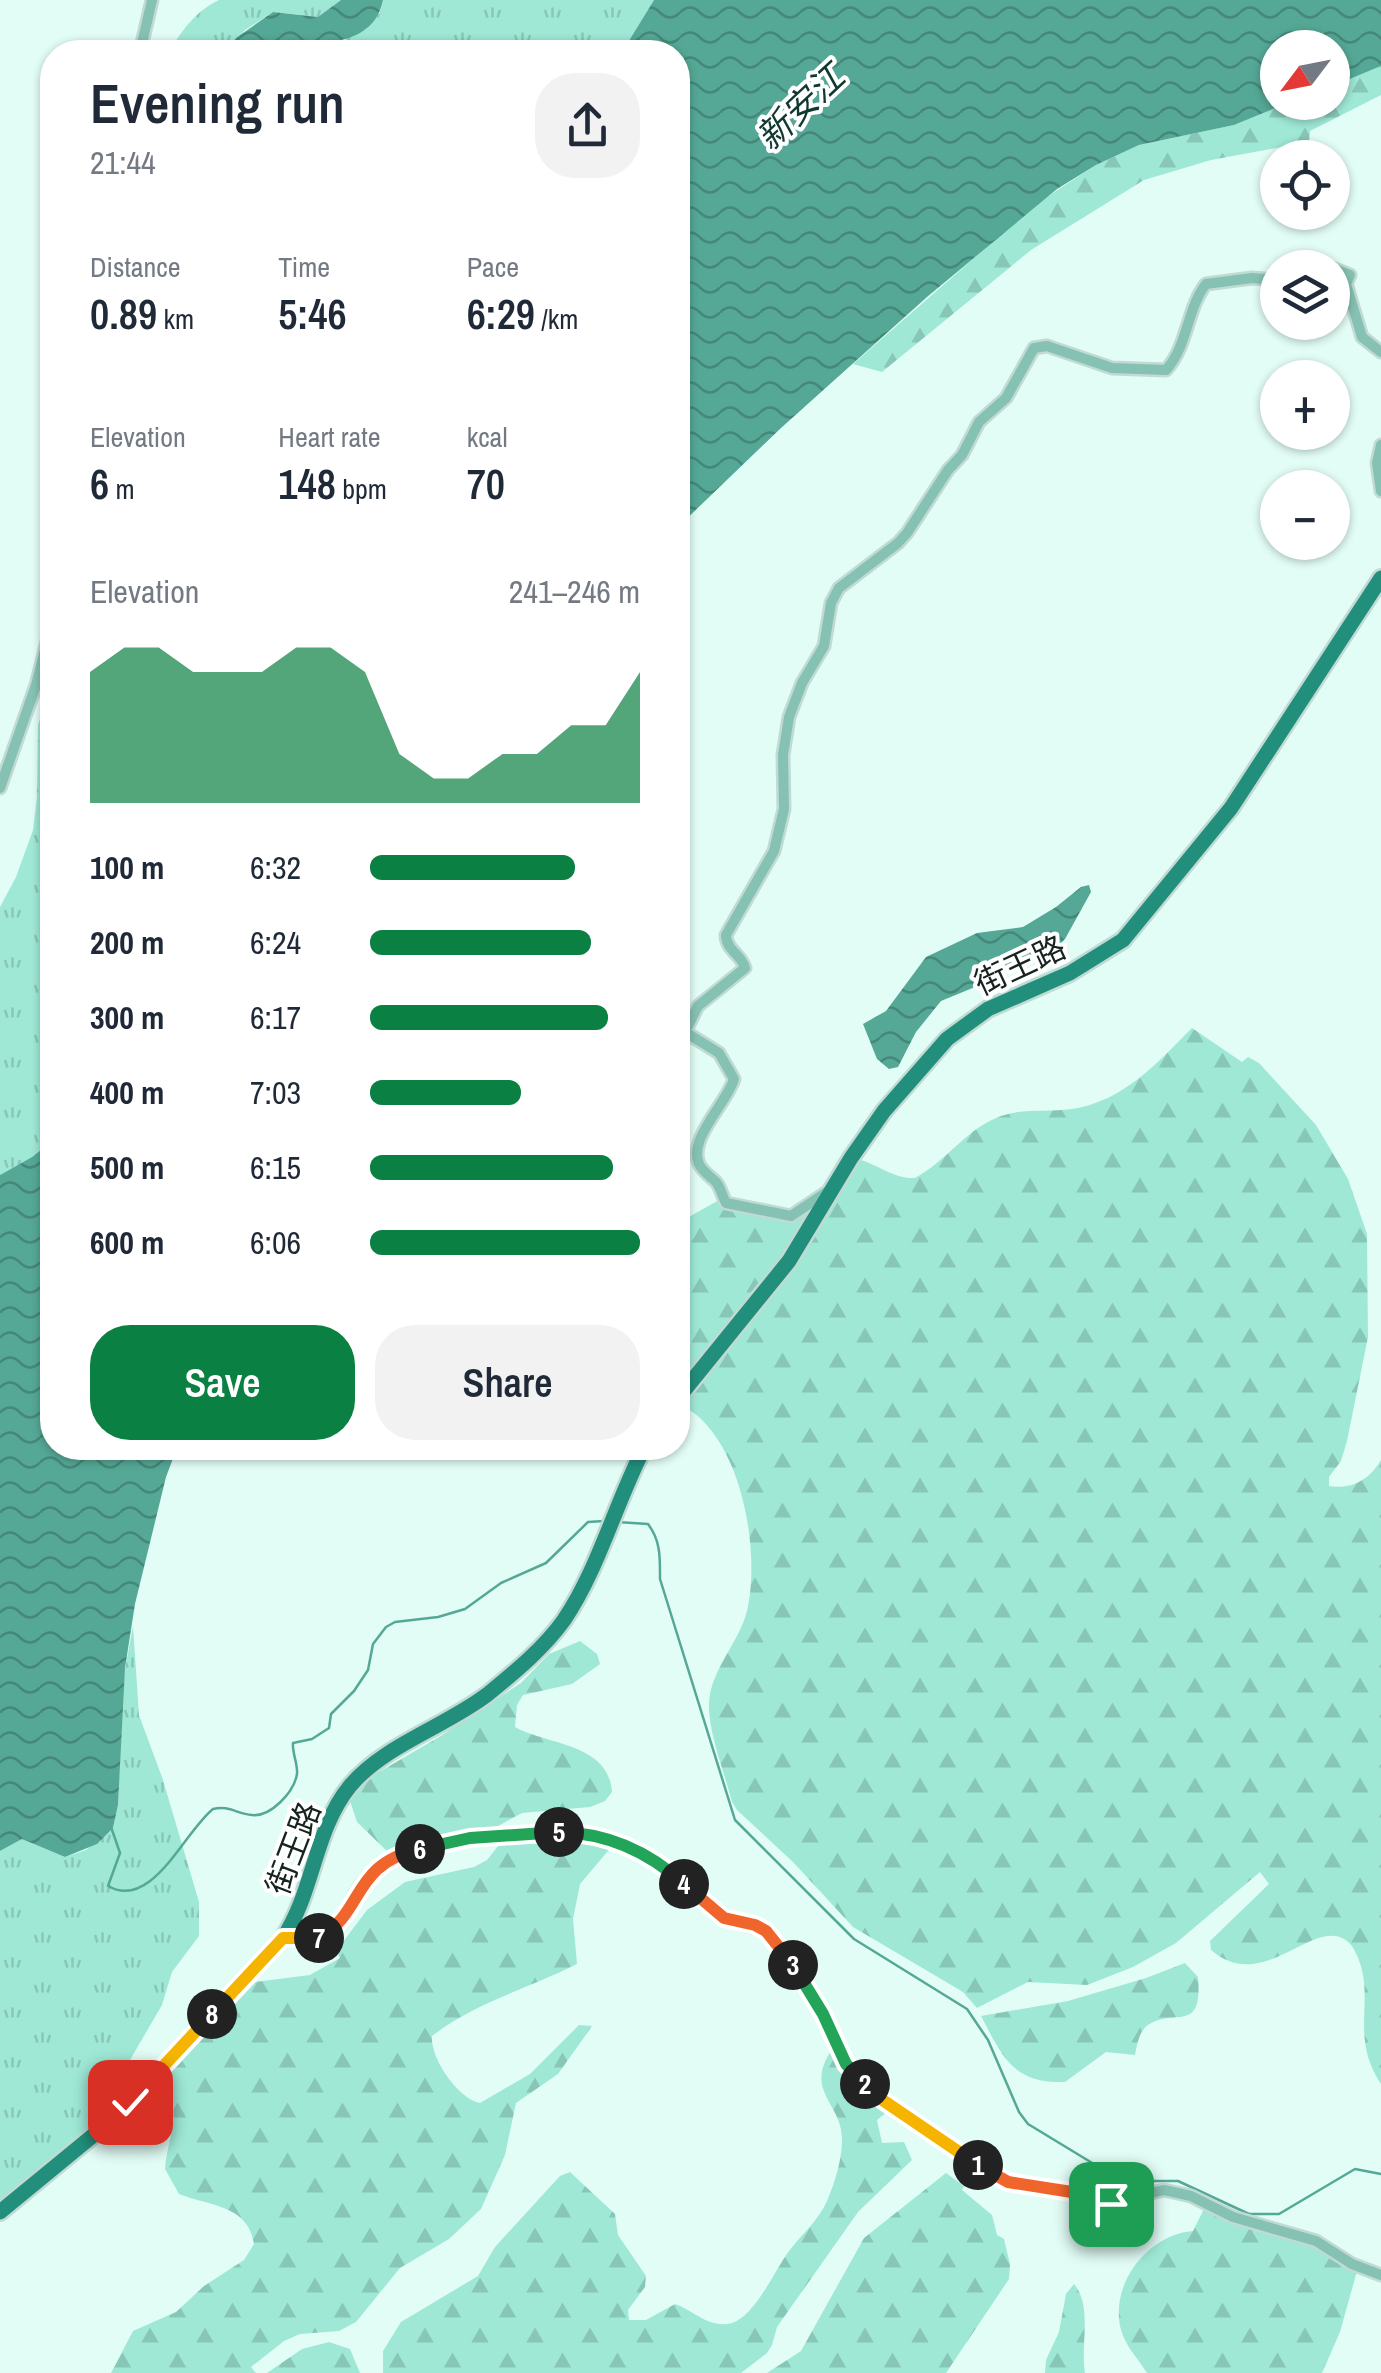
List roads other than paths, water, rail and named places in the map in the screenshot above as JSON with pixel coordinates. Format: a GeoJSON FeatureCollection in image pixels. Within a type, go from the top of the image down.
{"type":"FeatureCollection","features":[{"type":"Feature","properties":{"kind":"main road","name":"街王路"},"geometry":{"type":"LineString","coordinates":[[690,1383],[776,1278],[884,1111],[958,1030],[998,1004],[1084,966],[1123,940],[1231,808],[1381,578]]}},
{"type":"Feature","properties":{"kind":"main road","name":"街王路"},"geometry":{"type":"LineString","coordinates":[[0,2212],[118,2115],[283,1938],[296,1915],[329,1822],[350,1787],[382,1758],[441,1726],[488,1694],[561,1624],[639,1460]]}},
{"type":"Feature","properties":{"kind":"street"},"geometry":{"type":"LineString","coordinates":[[143,40],[152,0]]}},
{"type":"Feature","properties":{"kind":"street"},"geometry":{"type":"LineString","coordinates":[[690,1022],[698,1006],[745,968],[728,945],[726,935],[774,851],[784,809],[783,755],[789,717],[825,642],[839,588],[898,544],[960,458],[979,422],[1006,398],[1034,348],[1047,346],[1112,368],[1166,370],[1194,314],[1196,298],[1206,284],[1260,279]]}},
{"type":"Feature","properties":{"kind":"street"},"geometry":{"type":"LineString","coordinates":[[1350,297],[1362,337],[1381,352]]}},
{"type":"Feature","properties":{"kind":"street"},"geometry":{"type":"LineString","coordinates":[[1381,445],[1377,463],[1381,492]]}},
{"type":"Feature","properties":{"kind":"street"},"geometry":{"type":"LineString","coordinates":[[0,788],[40,665]]}},
{"type":"Feature","properties":{"kind":"street"},"geometry":{"type":"LineString","coordinates":[[690,1035],[719,1053],[734,1079],[704,1127],[698,1152],[700,1165],[718,1184],[726,1203],[791,1216],[832,1190]]}},
{"type":"Feature","properties":{"kind":"street"},"geometry":{"type":"LineString","coordinates":[[283,1938],[305,1940],[324,1936],[374,1870],[400,1853],[470,1838],[562,1832],[602,1836],[621,1842],[663,1866],[724,1918],[766,1931],[782,1947],[816,2000],[854,2073],[884,2101],[991,2174],[1008,2182],[1078,2193],[1108,2204],[1164,2190],[1191,2196],[1233,2217],[1316,2241],[1352,2264],[1381,2275]]}},
{"type":"Feature","properties":{"kind":"water"},"geometry":{"type":"Polygon","coordinates":[[[341,0],[383,0],[370,26],[347,39],[235,40],[273,12],[318,17],[341,0]]]}},
{"type":"Feature","properties":{"kind":"water","name":"新安江"},"geometry":{"type":"Polygon","coordinates":[[[654,0],[1381,0],[1381,66],[1350,79],[1350,30],[1260,30],[1260,114],[1234,125],[1139,145],[1057,189],[927,297],[690,515],[690,40],[629,40],[654,0]]]}},
{"type":"Feature","properties":{"kind":"water"},"geometry":{"type":"Polygon","coordinates":[[[1089,885],[1091,892],[1065,939],[1055,949],[941,1001],[916,1032],[898,1067],[889,1069],[877,1059],[863,1024],[886,1011],[926,957],[977,933],[1023,927],[1089,885]]]}},
{"type":"Feature","properties":{"kind":"water"},"geometry":{"type":"Polygon","coordinates":[[[40,1151],[40,1460],[172,1460],[135,1604],[125,1668],[118,1805],[113,1828],[97,1844],[65,1857],[22,1839],[0,1851],[0,1175],[40,1151]]]}},
{"type":"Feature","properties":{"kind":"waterway"},"geometry":{"type":"LineString","coordinates":[[111,1827],[120,1853],[108,1886],[124,1891],[153,1879],[213,1809],[259,1815],[274,1808],[295,1781],[293,1743],[312,1739],[329,1728],[331,1714],[368,1670],[373,1644],[386,1627],[465,1609],[501,1583],[546,1563],[588,1522],[604,1521]]}},
{"type":"Feature","properties":{"kind":"waterway"},"geometry":{"type":"LineString","coordinates":[[617,1522],[648,1524],[655,1537],[660,1579],[735,1820],[854,1939],[967,2009],[988,2040],[1028,2124],[1112,2175],[1136,2181],[1178,2181],[1249,2214],[1279,2214],[1355,2169],[1381,2174]]}}]}
